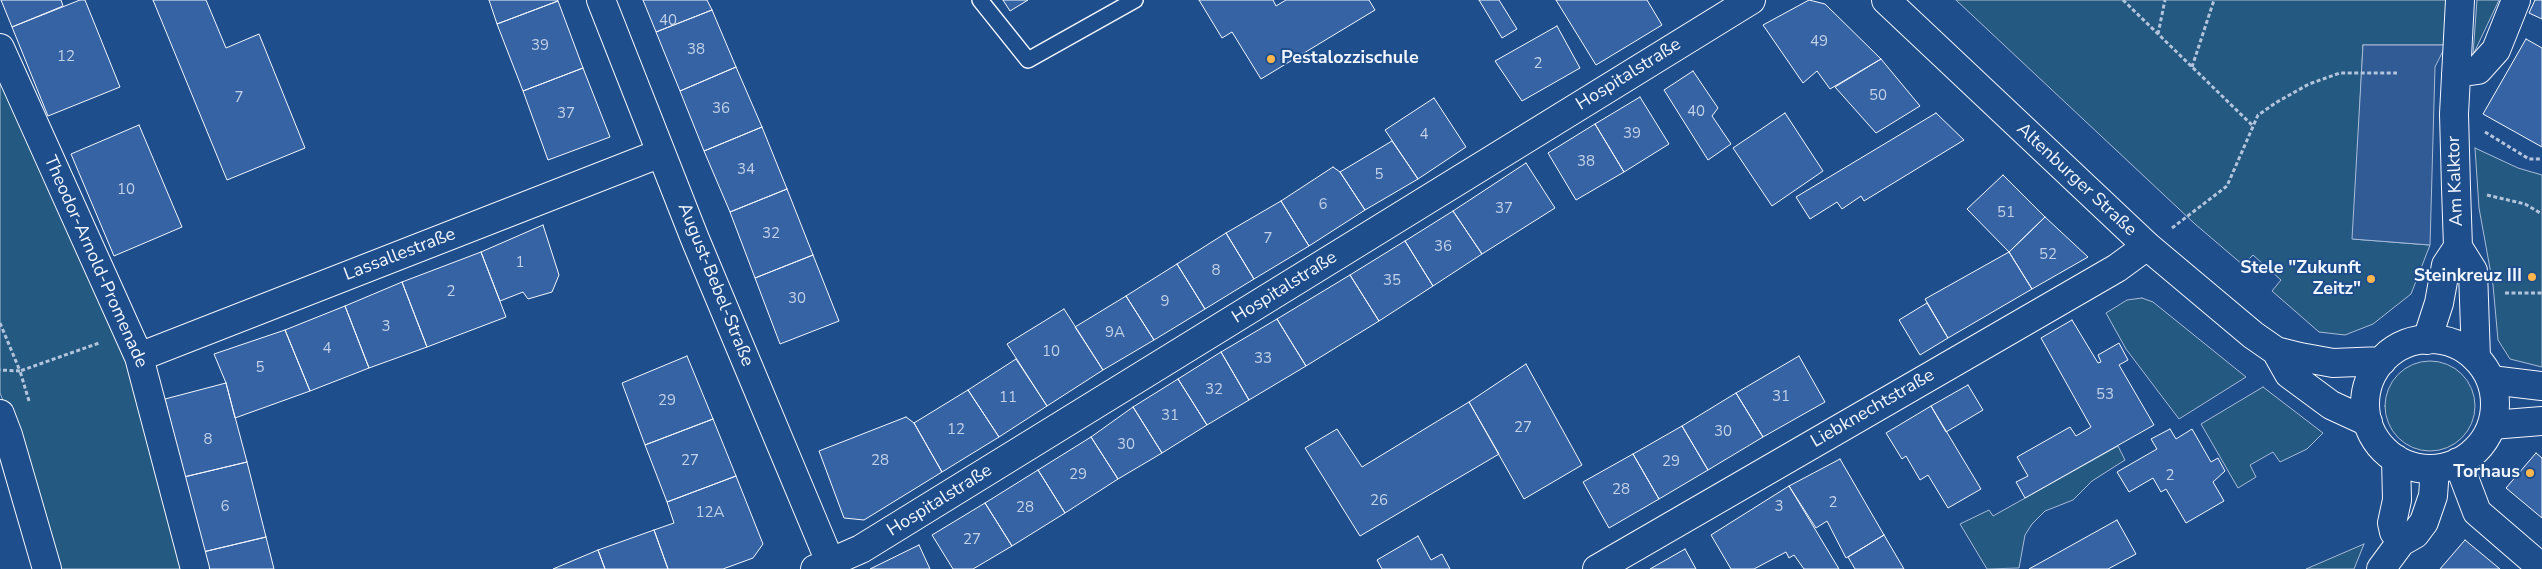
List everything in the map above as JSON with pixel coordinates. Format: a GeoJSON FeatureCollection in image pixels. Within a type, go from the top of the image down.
{"type":"FeatureCollection","features":[{"type":"Feature","properties":{"kind":"street","name":"August-Bebel-Straße"},"geometry":{"type":"LineString","coordinates":[[601,0],[826,567]]}},
{"type":"Feature","properties":{"kind":"street","name":"Hospitalstraße"},"geometry":{"type":"LineString","coordinates":[[826,567],[861,550],[1751,0]]}},
{"type":"Feature","properties":{"kind":"street","name":"Altenburger Straße"},"geometry":{"type":"LineString","coordinates":[[1886,0],[2147,246],[2253,335],[2276,351],[2332,364],[2382,360]]}},
{"type":"Feature","properties":{"kind":"street","name":"Am Kalktor"},"geometry":{"type":"LineString","coordinates":[[2460,0],[2454,114],[2458,247],[2473,271],[2473,293],[2483,369]]}},
{"type":"Feature","properties":{"kind":"street"},"geometry":{"type":"LineString","coordinates":[[2456,74],[2478,70],[2496,50],[2516,0]]}},
{"type":"Feature","properties":{"kind":"street","name":"Theodor-Arnold-Promenade"},"geometry":{"type":"LineString","coordinates":[[0,48],[139,357],[195,569]]}},
{"type":"Feature","properties":{"kind":"street","name":"Lassallestraße"},"geometry":{"type":"LineString","coordinates":[[139,357],[661,153]]}},
{"type":"Feature","properties":{"kind":"street","name":"Liebknechtstraße"},"geometry":{"type":"LineString","coordinates":[[1597,569],[2135,258],[2147,246]]}},
{"type":"Feature","properties":{"kind":"street","name":"Am Kalktor"},"geometry":{"type":"LineString","coordinates":[[2427,340],[2439,303],[2446,265],[2458,247]]}},
{"type":"Feature","properties":{"kind":"street"},"geometry":{"type":"LineString","coordinates":[[2483,369],[2495,402],[2492,425],[2479,447],[2447,466],[2415,467],[2396,459],[2378,443],[2368,422],[2367,389],[2371,378],[2382,360],[2408,344],[2427,340],[2453,344],[2483,369],[2542,386]]}},
{"type":"Feature","properties":{"kind":"street","name":"Altenburger Straße"},"geometry":{"type":"LineString","coordinates":[[2276,351],[2289,374],[2331,405],[2368,422]]}},
{"type":"Feature","properties":{"kind":"street"},"geometry":{"type":"LineString","coordinates":[[2492,425],[2542,421]]}},
{"type":"Feature","properties":{"kind":"street"},"geometry":{"type":"LineString","coordinates":[[3,429],[46,569]]}},
{"type":"Feature","properties":{"kind":"street"},"geometry":{"type":"LineString","coordinates":[[2396,459],[2397,500],[2392,523],[2394,532],[2401,542]]}},
{"type":"Feature","properties":{"kind":"street"},"geometry":{"type":"LineString","coordinates":[[2382,569],[2401,542],[2416,534],[2430,510],[2447,466]]}},
{"type":"Feature","properties":{"kind":"street"},"geometry":{"type":"LineString","coordinates":[[2447,466],[2477,512],[2542,568]]}},
{"type":"Feature","properties":{"kind":"lane"},"geometry":{"type":"LineString","coordinates":[[980,0],[1028,60],[1135,0]]}},
{"type":"Feature","properties":{"kind":"path"},"geometry":{"type":"LineString","coordinates":[[2123,0],[2253,126]]}},
{"type":"Feature","properties":{"kind":"path"},"geometry":{"type":"LineString","coordinates":[[2158,34],[2165,0]]}},
{"type":"Feature","properties":{"kind":"path"},"geometry":{"type":"LineString","coordinates":[[2192,67],[2214,0]]}},
{"type":"Feature","properties":{"kind":"path"},"geometry":{"type":"LineString","coordinates":[[2147,246],[2227,186],[2258,115],[2309,84],[2340,73],[2397,73]]}},
{"type":"Feature","properties":{"kind":"path"},"geometry":{"type":"LineString","coordinates":[[2454,114],[2529,159],[2542,159]]}},
{"type":"Feature","properties":{"kind":"path"},"geometry":{"type":"LineString","coordinates":[[2456,188],[2525,204],[2542,214]]}},
{"type":"Feature","properties":{"kind":"path"},"geometry":{"type":"LineString","coordinates":[[2473,293],[2542,293]]}},
{"type":"Feature","properties":{"kind":"path"},"geometry":{"type":"LineString","coordinates":[[0,323],[20,371],[31,409]]}},
{"type":"Feature","properties":{"kind":"path"},"geometry":{"type":"LineString","coordinates":[[0,370],[20,371],[104,341]]}},
{"type":"Feature","properties":{"kind":"shaded area"},"geometry":{"type":"Polygon","coordinates":[[[1956,0],[2447,0],[2446,45],[2363,45],[2353,239],[2430,245],[2411,294],[2373,324],[2345,335],[2319,332],[2272,291],[2281,280],[2253,255],[2243,265],[2195,224],[1956,0]]]}},
{"type":"Feature","properties":{"kind":"shaded area"},"geometry":{"type":"Polygon","coordinates":[[[2477,0],[2499,0],[2473,55],[2477,0]]]}},
{"type":"Feature","properties":{"kind":"shaded area"},"geometry":{"type":"Polygon","coordinates":[[[2363,45],[2446,45],[2435,67],[2430,245],[2352,239],[2363,45]]]}},
{"type":"Feature","properties":{"kind":"shaded area"},"geometry":{"type":"Polygon","coordinates":[[[0,70],[134,364],[188,569],[55,569],[16,433],[0,393],[0,70]]]}},
{"type":"Feature","properties":{"kind":"shaded area"},"geometry":{"type":"Polygon","coordinates":[[[2475,148],[2518,168],[2542,175],[2542,367],[2510,359],[2498,340],[2493,285],[2479,208],[2475,148]]]}},
{"type":"Feature","properties":{"kind":"shaded area"},"geometry":{"type":"Polygon","coordinates":[[[2142,298],[2153,302],[2246,377],[2179,419],[2126,349],[2106,313],[2127,300],[2142,298]]]}},
{"type":"Feature","properties":{"kind":"shaded area"},"geometry":{"type":"Polygon","coordinates":[[[2430,361],[2447,365],[2462,374],[2471,389],[2475,406],[2471,423],[2462,438],[2447,447],[2430,451],[2413,447],[2398,438],[2389,423],[2385,406],[2389,389],[2398,374],[2413,365],[2430,361]]]}},
{"type":"Feature","properties":{"kind":"shaded area"},"geometry":{"type":"Polygon","coordinates":[[[2263,387],[2323,433],[2307,449],[2280,462],[2273,452],[2250,465],[2256,477],[2238,488],[2201,424],[2263,387]]]}},
{"type":"Feature","properties":{"kind":"shaded area"},"geometry":{"type":"Polygon","coordinates":[[[2118,446],[2125,460],[2092,481],[2073,500],[2045,511],[2032,524],[2025,535],[2019,568],[1987,569],[1960,524],[1989,510],[1993,516],[2118,446]]]}},
{"type":"Feature","properties":{"kind":"shaded area"},"geometry":{"type":"Polygon","coordinates":[[[2364,544],[2354,569],[2306,569],[2364,544]]]}},
{"type":"Feature","properties":{"kind":"building"},"geometry":{"type":"Polygon","coordinates":[[[1,0],[61,0],[63,6],[12,27],[1,0]]]}},
{"type":"Feature","properties":{"kind":"building"},"geometry":{"type":"Polygon","coordinates":[[[80,0],[85,0],[120,87],[48,116],[12,27],[80,0]]]}},
{"type":"Feature","properties":{"kind":"building"},"geometry":{"type":"Polygon","coordinates":[[[153,0],[206,0],[226,48],[259,34],[305,148],[227,180],[153,0]]]}},
{"type":"Feature","properties":{"kind":"building"},"geometry":{"type":"Polygon","coordinates":[[[489,0],[557,0],[558,1],[497,24],[489,0]]]}},
{"type":"Feature","properties":{"kind":"building"},"geometry":{"type":"Polygon","coordinates":[[[643,0],[707,0],[712,10],[656,32],[643,0]]]}},
{"type":"Feature","properties":{"kind":"building"},"geometry":{"type":"Polygon","coordinates":[[[1003,0],[1028,0],[1010,11],[1003,0]]]}},
{"type":"Feature","properties":{"kind":"building","name":"Pestalozzischule"},"geometry":{"type":"Polygon","coordinates":[[[1199,0],[1273,0],[1276,6],[1286,0],[1369,0],[1375,10],[1261,79],[1232,32],[1222,38],[1199,0]]]}},
{"type":"Feature","properties":{"kind":"building"},"geometry":{"type":"Polygon","coordinates":[[[1479,0],[1499,0],[1517,29],[1502,38],[1479,0]]]}},
{"type":"Feature","properties":{"kind":"building"},"geometry":{"type":"Polygon","coordinates":[[[1556,0],[1647,0],[1662,25],[1596,65],[1556,0]]]}},
{"type":"Feature","properties":{"kind":"building"},"geometry":{"type":"Polygon","coordinates":[[[1809,0],[1825,4],[1881,59],[1830,89],[1817,71],[1803,83],[1763,25],[1809,0]]]}},
{"type":"Feature","properties":{"kind":"building"},"geometry":{"type":"Polygon","coordinates":[[[2535,0],[2542,0],[2542,19],[2529,13],[2535,0]]]}},
{"type":"Feature","properties":{"kind":"building"},"geometry":{"type":"Polygon","coordinates":[[[558,1],[583,68],[523,91],[497,24],[558,1]]]}},
{"type":"Feature","properties":{"kind":"building"},"geometry":{"type":"Polygon","coordinates":[[[712,10],[736,67],[680,91],[656,32],[712,10]]]}},
{"type":"Feature","properties":{"kind":"building"},"geometry":{"type":"Polygon","coordinates":[[[1557,26],[1580,68],[1522,101],[1495,61],[1557,26]]]}},
{"type":"Feature","properties":{"kind":"building"},"geometry":{"type":"Polygon","coordinates":[[[2526,39],[2542,48],[2542,147],[2483,114],[2526,39]]]}},
{"type":"Feature","properties":{"kind":"building"},"geometry":{"type":"Polygon","coordinates":[[[1881,59],[1920,106],[1876,133],[1835,87],[1881,59]]]}},
{"type":"Feature","properties":{"kind":"building"},"geometry":{"type":"Polygon","coordinates":[[[736,67],[762,127],[704,151],[680,91],[736,67]]]}},
{"type":"Feature","properties":{"kind":"building"},"geometry":{"type":"Polygon","coordinates":[[[583,68],[610,137],[548,160],[523,91],[583,68]]]}},
{"type":"Feature","properties":{"kind":"building"},"geometry":{"type":"Polygon","coordinates":[[[1693,71],[1718,108],[1712,116],[1731,144],[1708,160],[1664,90],[1693,71]]]}},
{"type":"Feature","properties":{"kind":"building"},"geometry":{"type":"Polygon","coordinates":[[[1640,97],[1669,144],[1624,172],[1595,124],[1640,97]]]}},
{"type":"Feature","properties":{"kind":"building"},"geometry":{"type":"Polygon","coordinates":[[[1434,98],[1466,147],[1418,179],[1385,130],[1434,98]]]}},
{"type":"Feature","properties":{"kind":"building"},"geometry":{"type":"Polygon","coordinates":[[[1785,113],[1823,171],[1772,206],[1733,148],[1785,113]]]}},
{"type":"Feature","properties":{"kind":"building"},"geometry":{"type":"Polygon","coordinates":[[[1936,113],[1964,140],[1864,201],[1861,196],[1842,209],[1837,202],[1810,219],[1796,197],[1936,113]]]}},
{"type":"Feature","properties":{"kind":"building"},"geometry":{"type":"Polygon","coordinates":[[[1595,124],[1624,172],[1576,200],[1548,153],[1595,124]]]}},
{"type":"Feature","properties":{"kind":"building"},"geometry":{"type":"Polygon","coordinates":[[[139,125],[182,227],[114,256],[71,154],[139,125]]]}},
{"type":"Feature","properties":{"kind":"building"},"geometry":{"type":"Polygon","coordinates":[[[762,127],[787,189],[730,212],[704,151],[762,127]]]}},
{"type":"Feature","properties":{"kind":"building"},"geometry":{"type":"Polygon","coordinates":[[[1392,141],[1418,179],[1365,210],[1340,172],[1392,141]]]}},
{"type":"Feature","properties":{"kind":"building"},"geometry":{"type":"Polygon","coordinates":[[[1526,163],[1555,208],[1482,254],[1453,211],[1526,163]]]}},
{"type":"Feature","properties":{"kind":"building"},"geometry":{"type":"Polygon","coordinates":[[[1333,167],[1340,172],[1365,210],[1309,246],[1281,201],[1333,167]]]}},
{"type":"Feature","properties":{"kind":"building"},"geometry":{"type":"Polygon","coordinates":[[[2003,175],[2045,217],[2009,252],[1967,209],[2003,175]]]}},
{"type":"Feature","properties":{"kind":"building"},"geometry":{"type":"Polygon","coordinates":[[[787,189],[813,255],[755,278],[730,212],[787,189]]]}},
{"type":"Feature","properties":{"kind":"building"},"geometry":{"type":"Polygon","coordinates":[[[1281,201],[1309,246],[1254,279],[1226,233],[1281,201]]]}},
{"type":"Feature","properties":{"kind":"building"},"geometry":{"type":"Polygon","coordinates":[[[1453,211],[1482,254],[1433,286],[1405,241],[1453,211]]]}},
{"type":"Feature","properties":{"kind":"building"},"geometry":{"type":"Polygon","coordinates":[[[2045,217],[2088,257],[2032,289],[2009,252],[2045,217]]]}},
{"type":"Feature","properties":{"kind":"building"},"geometry":{"type":"Polygon","coordinates":[[[543,225],[559,275],[552,292],[528,299],[523,292],[500,301],[481,252],[543,225]]]}},
{"type":"Feature","properties":{"kind":"building"},"geometry":{"type":"Polygon","coordinates":[[[1226,233],[1254,279],[1205,309],[1177,264],[1226,233]]]}},
{"type":"Feature","properties":{"kind":"building"},"geometry":{"type":"Polygon","coordinates":[[[1405,241],[1433,286],[1379,321],[1350,275],[1405,241]]]}},
{"type":"Feature","properties":{"kind":"building"},"geometry":{"type":"Polygon","coordinates":[[[481,252],[506,317],[427,347],[402,282],[481,252]]]}},
{"type":"Feature","properties":{"kind":"building"},"geometry":{"type":"Polygon","coordinates":[[[2009,252],[2032,289],[1948,338],[1925,299],[2009,252]]]}},
{"type":"Feature","properties":{"kind":"building"},"geometry":{"type":"Polygon","coordinates":[[[813,255],[839,321],[780,344],[755,278],[813,255]]]}},
{"type":"Feature","properties":{"kind":"building"},"geometry":{"type":"Polygon","coordinates":[[[1177,264],[1205,309],[1154,340],[1126,296],[1177,264]]]}},
{"type":"Feature","properties":{"kind":"building"},"geometry":{"type":"Polygon","coordinates":[[[1350,275],[1379,321],[1306,366],[1277,319],[1350,275]]]}},
{"type":"Feature","properties":{"kind":"building"},"geometry":{"type":"Polygon","coordinates":[[[402,282],[427,347],[369,368],[345,306],[402,282]]]}},
{"type":"Feature","properties":{"kind":"building"},"geometry":{"type":"Polygon","coordinates":[[[1126,296],[1154,340],[1103,370],[1075,327],[1126,296]]]}},
{"type":"Feature","properties":{"kind":"building"},"geometry":{"type":"Polygon","coordinates":[[[1927,303],[1948,338],[1920,355],[1899,320],[1927,303]]]}},
{"type":"Feature","properties":{"kind":"building"},"geometry":{"type":"Polygon","coordinates":[[[345,306],[369,368],[310,391],[285,330],[345,306]]]}},
{"type":"Feature","properties":{"kind":"building"},"geometry":{"type":"Polygon","coordinates":[[[1064,309],[1103,370],[1047,406],[1007,344],[1064,309]]]}},
{"type":"Feature","properties":{"kind":"building"},"geometry":{"type":"Polygon","coordinates":[[[1277,319],[1306,366],[1249,400],[1221,352],[1277,319]]]}},
{"type":"Feature","properties":{"kind":"building"},"geometry":{"type":"Polygon","coordinates":[[[2072,320],[2098,363],[2101,362],[2098,355],[2119,343],[2128,360],[2119,365],[2154,425],[2025,498],[2016,482],[2028,476],[2017,457],[2070,427],[2076,436],[2091,427],[2041,338],[2072,320]]]}},
{"type":"Feature","properties":{"kind":"building"},"geometry":{"type":"Polygon","coordinates":[[[285,330],[310,391],[235,418],[226,383],[214,354],[285,330]]]}},
{"type":"Feature","properties":{"kind":"building"},"geometry":{"type":"Polygon","coordinates":[[[1221,352],[1249,400],[1207,425],[1178,379],[1221,352]]]}},
{"type":"Feature","properties":{"kind":"building"},"geometry":{"type":"Polygon","coordinates":[[[687,356],[713,419],[645,445],[622,383],[687,356]]]}},
{"type":"Feature","properties":{"kind":"building"},"geometry":{"type":"Polygon","coordinates":[[[1799,356],[1825,402],[1763,437],[1736,393],[1799,356]]]}},
{"type":"Feature","properties":{"kind":"building"},"geometry":{"type":"Polygon","coordinates":[[[1016,359],[1047,406],[999,437],[968,390],[1016,359]]]}},
{"type":"Feature","properties":{"kind":"building"},"geometry":{"type":"Polygon","coordinates":[[[1526,364],[1582,465],[1524,499],[1469,402],[1526,364]]]}},
{"type":"Feature","properties":{"kind":"building"},"geometry":{"type":"Polygon","coordinates":[[[1178,379],[1207,425],[1162,453],[1133,407],[1178,379]]]}},
{"type":"Feature","properties":{"kind":"building"},"geometry":{"type":"Polygon","coordinates":[[[226,383],[247,462],[184,477],[165,399],[226,383]]]}},
{"type":"Feature","properties":{"kind":"building"},"geometry":{"type":"Polygon","coordinates":[[[1968,385],[1983,410],[1946,432],[1931,406],[1968,385]]]}},
{"type":"Feature","properties":{"kind":"building"},"geometry":{"type":"Polygon","coordinates":[[[968,390],[999,437],[942,472],[914,423],[968,390]]]}},
{"type":"Feature","properties":{"kind":"building"},"geometry":{"type":"Polygon","coordinates":[[[1736,393],[1763,437],[1708,470],[1682,426],[1736,393]]]}},
{"type":"Feature","properties":{"kind":"building"},"geometry":{"type":"Polygon","coordinates":[[[1469,402],[1499,454],[1360,536],[1305,448],[1337,429],[1362,467],[1469,402]]]}},
{"type":"Feature","properties":{"kind":"building"},"geometry":{"type":"Polygon","coordinates":[[[1931,406],[1981,489],[1948,508],[1928,475],[1920,480],[1906,456],[1902,459],[1886,433],[1931,406]]]}},
{"type":"Feature","properties":{"kind":"building"},"geometry":{"type":"Polygon","coordinates":[[[1133,407],[1162,453],[1118,479],[1091,437],[1133,407]]]}},
{"type":"Feature","properties":{"kind":"building"},"geometry":{"type":"Polygon","coordinates":[[[906,417],[914,423],[942,472],[864,520],[844,518],[819,451],[906,417]]]}},
{"type":"Feature","properties":{"kind":"building"},"geometry":{"type":"Polygon","coordinates":[[[713,419],[736,476],[667,502],[645,445],[713,419]]]}},
{"type":"Feature","properties":{"kind":"building"},"geometry":{"type":"Polygon","coordinates":[[[1682,426],[1708,470],[1659,499],[1633,454],[1682,426]]]}},
{"type":"Feature","properties":{"kind":"building"},"geometry":{"type":"Polygon","coordinates":[[[2170,429],[2176,439],[2192,429],[2211,462],[2218,458],[2225,471],[2213,482],[2224,501],[2186,523],[2166,489],[2161,492],[2153,478],[2129,492],[2117,472],[2157,449],[2151,439],[2170,429]]]}},
{"type":"Feature","properties":{"kind":"building"},"geometry":{"type":"Polygon","coordinates":[[[1091,437],[1118,479],[1065,513],[1038,470],[1091,437]]]}},
{"type":"Feature","properties":{"kind":"building","name":"Torhaus"},"geometry":{"type":"Polygon","coordinates":[[[2536,453],[2542,458],[2542,518],[2506,488],[2536,453]]]}},
{"type":"Feature","properties":{"kind":"building"},"geometry":{"type":"Polygon","coordinates":[[[1633,454],[1659,499],[1609,528],[1583,482],[1633,454]]]}},
{"type":"Feature","properties":{"kind":"building"},"geometry":{"type":"Polygon","coordinates":[[[1840,459],[1884,535],[1846,558],[1827,521],[1816,528],[1789,486],[1840,459]]]}},
{"type":"Feature","properties":{"kind":"building"},"geometry":{"type":"Polygon","coordinates":[[[247,462],[266,537],[203,552],[184,477],[247,462]]]}},
{"type":"Feature","properties":{"kind":"building"},"geometry":{"type":"Polygon","coordinates":[[[1038,470],[1065,513],[1012,546],[985,503],[1038,470]]]}},
{"type":"Feature","properties":{"kind":"building"},"geometry":{"type":"Polygon","coordinates":[[[736,476],[763,544],[753,558],[723,569],[668,569],[654,530],[674,523],[667,502],[736,476]]]}},
{"type":"Feature","properties":{"kind":"building"},"geometry":{"type":"Polygon","coordinates":[[[1789,486],[1839,569],[1804,569],[1794,555],[1789,558],[1786,552],[1754,569],[1731,569],[1711,535],[1789,486]]]}},
{"type":"Feature","properties":{"kind":"building"},"geometry":{"type":"Polygon","coordinates":[[[985,503],[1012,546],[973,569],[953,569],[932,535],[985,503]]]}},
{"type":"Feature","properties":{"kind":"building"},"geometry":{"type":"Polygon","coordinates":[[[2117,520],[2136,554],[2108,569],[2029,569],[2117,520]]]}},
{"type":"Feature","properties":{"kind":"building"},"geometry":{"type":"Polygon","coordinates":[[[654,530],[668,569],[605,569],[598,550],[654,530]]]}},
{"type":"Feature","properties":{"kind":"building"},"geometry":{"type":"Polygon","coordinates":[[[1884,535],[1904,569],[1855,569],[1848,557],[1884,535]]]}},
{"type":"Feature","properties":{"kind":"building"},"geometry":{"type":"Polygon","coordinates":[[[1418,536],[1431,560],[1442,554],[1450,569],[1382,569],[1377,560],[1418,536]]]}},
{"type":"Feature","properties":{"kind":"building"},"geometry":{"type":"Polygon","coordinates":[[[266,537],[274,569],[207,569],[203,552],[266,537]]]}},
{"type":"Feature","properties":{"kind":"building"},"geometry":{"type":"Polygon","coordinates":[[[2465,540],[2500,569],[2440,569],[2465,540]]]}},
{"type":"Feature","properties":{"kind":"building"},"geometry":{"type":"Polygon","coordinates":[[[919,545],[930,569],[870,569],[919,545]]]}},
{"type":"Feature","properties":{"kind":"building"},"geometry":{"type":"Polygon","coordinates":[[[1685,549],[1696,569],[1650,569],[1685,549]]]}},
{"type":"Feature","properties":{"kind":"building"},"geometry":{"type":"Polygon","coordinates":[[[598,550],[605,569],[553,569],[598,550]]]}},
{"type":"Feature","properties":{"kind":"place","name":"Pestalozzischule"},"geometry":{"type":"Point","coordinates":[1271,59]}},
{"type":"Feature","properties":{"kind":"place","name":"Steinkreuz III"},"geometry":{"type":"Point","coordinates":[2532,277]}},
{"type":"Feature","properties":{"kind":"place","name":"Stele \"Zukunft Zeitz\""},"geometry":{"type":"Point","coordinates":[2371,279]}},
{"type":"Feature","properties":{"kind":"place","name":"Torhaus"},"geometry":{"type":"Point","coordinates":[2530,473]}}]}
